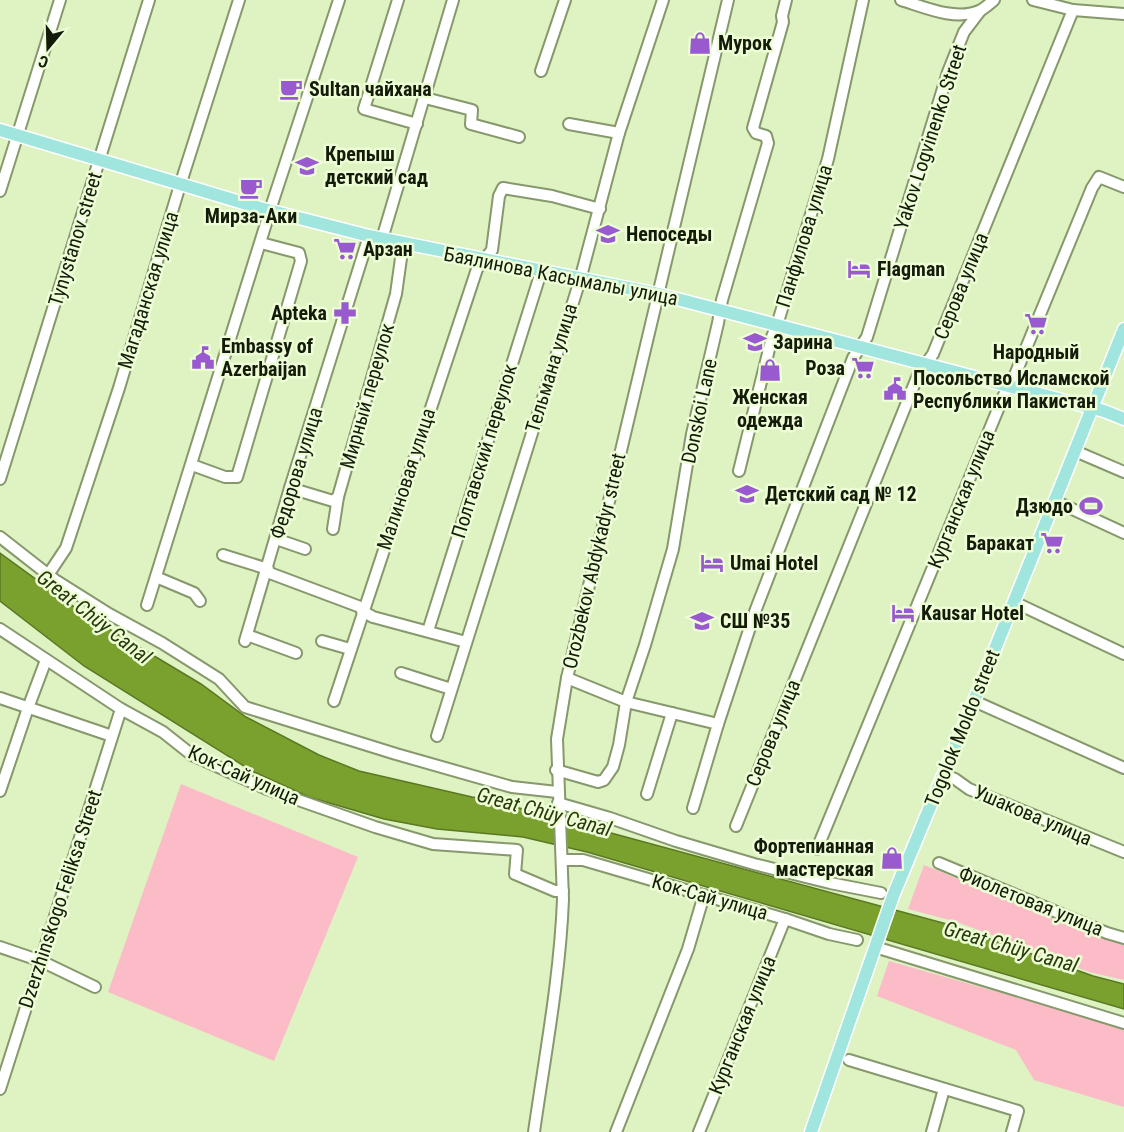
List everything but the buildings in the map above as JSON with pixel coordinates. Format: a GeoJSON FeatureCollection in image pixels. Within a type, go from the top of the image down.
{"type":"FeatureCollection","features":[{"type":"Feature","properties":{"kind":"main road","name":"Баялинова Касымалы улица"},"geometry":{"type":"LineString","coordinates":[[0,130],[270,211],[403,244],[658,294],[1092,408],[1124,419]]}},
{"type":"Feature","properties":{"kind":"main road","name":"Togolok Moldo street"},"geometry":{"type":"LineString","coordinates":[[811,1132],[876,945],[887,896],[944,774],[1124,329]]}},
{"type":"Feature","properties":{"kind":"street"},"geometry":{"type":"LineString","coordinates":[[0,191],[60,0]]}},
{"type":"Feature","properties":{"kind":"street","name":"Tynystanov street"},"geometry":{"type":"LineString","coordinates":[[0,479],[149,0]]}},
{"type":"Feature","properties":{"kind":"street","name":"Магаданская улица"},"geometry":{"type":"LineString","coordinates":[[48,575],[66,548],[119,388],[180,184],[239,0]]}},
{"type":"Feature","properties":{"kind":"street"},"geometry":{"type":"LineString","coordinates":[[147,605],[270,211],[339,0]]}},
{"type":"Feature","properties":{"kind":"street"},"geometry":{"type":"LineString","coordinates":[[398,0],[364,109],[417,124]]}},
{"type":"Feature","properties":{"kind":"street"},"geometry":{"type":"LineString","coordinates":[[382,239],[453,0]]}},
{"type":"Feature","properties":{"kind":"street"},"geometry":{"type":"LineString","coordinates":[[541,71],[565,0]]}},
{"type":"Feature","properties":{"kind":"street","name":"Тельмана улица"},"geometry":{"type":"LineString","coordinates":[[437,736],[580,280],[619,133],[663,0]]}},
{"type":"Feature","properties":{"kind":"street","name":"Orozbekov Abdykadyr street"},"geometry":{"type":"LineString","coordinates":[[534,1132],[558,968],[563,891],[556,739],[567,678],[728,0]]}},
{"type":"Feature","properties":{"kind":"street","name":"Donskoi Lane"},"geometry":{"type":"LineString","coordinates":[[556,770],[598,782],[604,780],[613,767],[626,702],[673,549],[692,434],[720,310],[768,143],[766,136],[756,133],[753,128],[783,22],[782,16],[786,0]]}},
{"type":"Feature","properties":{"kind":"street","name":"Панфилова улица"},"geometry":{"type":"LineString","coordinates":[[739,471],[772,337],[828,159],[863,0]]}},
{"type":"Feature","properties":{"kind":"street"},"geometry":{"type":"LineString","coordinates":[[901,0],[962,15],[980,11]]}},
{"type":"Feature","properties":{"kind":"street","name":"Yakov Logvinenko Street"},"geometry":{"type":"LineString","coordinates":[[693,808],[756,609],[853,358],[867,337],[948,72],[964,32],[980,11],[994,0]]}},
{"type":"Feature","properties":{"kind":"street"},"geometry":{"type":"LineString","coordinates":[[1032,0],[1073,10],[1124,14]]}},
{"type":"Feature","properties":{"kind":"street","name":"Серова улица"},"geometry":{"type":"LineString","coordinates":[[736,826],[918,375],[933,354],[1073,10]]}},
{"type":"Feature","properties":{"kind":"street"},"geometry":{"type":"LineString","coordinates":[[425,98],[472,110],[471,124],[519,137]]}},
{"type":"Feature","properties":{"kind":"street"},"geometry":{"type":"LineString","coordinates":[[569,124],[619,133]]}},
{"type":"Feature","properties":{"kind":"street","name":"Курганская улица"},"geometry":{"type":"LineString","coordinates":[[817,849],[1092,188],[1099,177],[1124,187]]}},
{"type":"Feature","properties":{"kind":"street","name":"Малиновая улица"},"geometry":{"type":"LineString","coordinates":[[334,701],[477,269],[492,250],[499,196],[503,188],[552,196],[600,209]]}},
{"type":"Feature","properties":{"kind":"street","name":"Федорова улица"},"geometry":{"type":"LineString","coordinates":[[296,653],[246,638],[290,488],[369,236]]}},
{"type":"Feature","properties":{"kind":"street"},"geometry":{"type":"LineString","coordinates":[[192,465],[225,477],[237,477],[301,261],[299,253],[261,243]]}},
{"type":"Feature","properties":{"kind":"street","name":"Мирный переулок"},"geometry":{"type":"LineString","coordinates":[[333,529],[338,497],[396,294],[403,244]]}},
{"type":"Feature","properties":{"kind":"street","name":"Полтавский переулок"},"geometry":{"type":"LineString","coordinates":[[428,631],[541,272]]}},
{"type":"Feature","properties":{"kind":"street"},"geometry":{"type":"LineString","coordinates":[[1075,451],[1124,472]]}},
{"type":"Feature","properties":{"kind":"street"},"geometry":{"type":"LineString","coordinates":[[290,488],[333,501],[338,497]]}},
{"type":"Feature","properties":{"kind":"street"},"geometry":{"type":"LineString","coordinates":[[1054,501],[1124,533]]}},
{"type":"Feature","properties":{"kind":"street"},"geometry":{"type":"LineString","coordinates":[[0,537],[48,575],[219,679],[245,707],[558,801],[676,841],[754,864],[887,896]]}},
{"type":"Feature","properties":{"kind":"street"},"geometry":{"type":"LineString","coordinates":[[276,539],[305,549]]}},
{"type":"Feature","properties":{"kind":"street"},"geometry":{"type":"LineString","coordinates":[[223,555],[267,570],[363,609],[373,617],[466,642]]}},
{"type":"Feature","properties":{"kind":"street"},"geometry":{"type":"LineString","coordinates":[[156,577],[194,592],[200,601]]}},
{"type":"Feature","properties":{"kind":"street"},"geometry":{"type":"LineString","coordinates":[[1014,602],[1124,654]]}},
{"type":"Feature","properties":{"kind":"street","name":"Кок-Сай улица"},"geometry":{"type":"LineString","coordinates":[[0,629],[121,709],[163,732],[192,755],[267,789],[375,827],[433,844],[517,850],[515,874],[555,891],[563,891]]}},
{"type":"Feature","properties":{"kind":"street"},"geometry":{"type":"LineString","coordinates":[[322,641],[350,649]]}},
{"type":"Feature","properties":{"kind":"street"},"geometry":{"type":"LineString","coordinates":[[0,791],[46,660]]}},
{"type":"Feature","properties":{"kind":"street"},"geometry":{"type":"LineString","coordinates":[[401,673],[451,689]]}},
{"type":"Feature","properties":{"kind":"street"},"geometry":{"type":"LineString","coordinates":[[567,678],[626,702],[718,724]]}},
{"type":"Feature","properties":{"kind":"street"},"geometry":{"type":"LineString","coordinates":[[0,698],[112,736]]}},
{"type":"Feature","properties":{"kind":"street"},"geometry":{"type":"LineString","coordinates":[[974,701],[1124,768]]}},
{"type":"Feature","properties":{"kind":"street","name":"Dzerzhinskogo Feliksa Street"},"geometry":{"type":"LineString","coordinates":[[0,1089],[121,709]]}},
{"type":"Feature","properties":{"kind":"street"},"geometry":{"type":"LineString","coordinates":[[647,794],[672,713]]}},
{"type":"Feature","properties":{"kind":"street","name":"Ушакова улица"},"geometry":{"type":"LineString","coordinates":[[944,774],[969,789],[1124,852]]}},
{"type":"Feature","properties":{"kind":"street","name":"Кок-Сай улица"},"geometry":{"type":"LineString","coordinates":[[561,857],[583,860],[829,934],[857,940]]}},
{"type":"Feature","properties":{"kind":"street","name":"Фиолетовая улица"},"geometry":{"type":"LineString","coordinates":[[939,863],[1124,938]]}},
{"type":"Feature","properties":{"kind":"street"},"geometry":{"type":"LineString","coordinates":[[616,1132],[688,949],[704,895]]}},
{"type":"Feature","properties":{"kind":"street","name":"Курганская улица"},"geometry":{"type":"LineString","coordinates":[[699,1132],[785,919]]}},
{"type":"Feature","properties":{"kind":"street"},"geometry":{"type":"LineString","coordinates":[[876,945],[1124,1023]]}},
{"type":"Feature","properties":{"kind":"street"},"geometry":{"type":"LineString","coordinates":[[0,947],[40,961],[95,987]]}},
{"type":"Feature","properties":{"kind":"street"},"geometry":{"type":"LineString","coordinates":[[849,1060],[1018,1111],[1012,1132]]}},
{"type":"Feature","properties":{"kind":"street"},"geometry":{"type":"LineString","coordinates":[[932,1132],[944,1089]]}},
{"type":"Feature","properties":{"kind":"shaded area"},"geometry":{"type":"Polygon","coordinates":[[[181,784],[358,857],[274,1061],[108,992],[181,784]]]}},
{"type":"Feature","properties":{"kind":"shaded area"},"geometry":{"type":"Polygon","coordinates":[[[924,865],[1103,938],[1124,943],[1124,980],[1089,972],[957,922],[908,909],[924,865]]]}},
{"type":"Feature","properties":{"kind":"shaded area"},"geometry":{"type":"Polygon","coordinates":[[[889,961],[1124,1028],[1124,1107],[1034,1080],[1016,1050],[877,996],[889,961]]]}},
{"type":"Feature","properties":{"kind":"water","name":"Great Chüy Canal"},"geometry":{"type":"Polygon","coordinates":[[[0,553],[84,614],[201,684],[246,717],[319,755],[359,771],[472,797],[501,799],[519,808],[954,926],[1093,976],[1124,984],[1124,1009],[587,852],[523,837],[437,829],[384,819],[309,797],[252,771],[84,666],[0,601],[0,553]]]}},
{"type":"Feature","properties":{"kind":"place","name":"Мурок"},"geometry":{"type":"Point","coordinates":[700,43]}},
{"type":"Feature","properties":{"kind":"place","name":"Sultan чайхана"},"geometry":{"type":"Point","coordinates":[291,89]}},
{"type":"Feature","properties":{"kind":"place","name":"Крепыш детский сад"},"geometry":{"type":"Point","coordinates":[307,166]}},
{"type":"Feature","properties":{"kind":"place","name":"Мирза-Аки"},"geometry":{"type":"Point","coordinates":[251,188]}},
{"type":"Feature","properties":{"kind":"place","name":"Непоседы"},"geometry":{"type":"Point","coordinates":[608,234]}},
{"type":"Feature","properties":{"kind":"place","name":"Арзан"},"geometry":{"type":"Point","coordinates":[345,249]}},
{"type":"Feature","properties":{"kind":"place","name":"Flagman"},"geometry":{"type":"Point","coordinates":[859,269]}},
{"type":"Feature","properties":{"kind":"place","name":"Apteka"},"geometry":{"type":"Point","coordinates":[345,313]}},
{"type":"Feature","properties":{"kind":"place","name":"Народный"},"geometry":{"type":"Point","coordinates":[1036,324]}},
{"type":"Feature","properties":{"kind":"place","name":"Зарина"},"geometry":{"type":"Point","coordinates":[755,342]}},
{"type":"Feature","properties":{"kind":"place","name":"Embassy of Azerbaijan"},"geometry":{"type":"Point","coordinates":[203,358]}},
{"type":"Feature","properties":{"kind":"place","name":"Роза"},"geometry":{"type":"Point","coordinates":[863,368]}},
{"type":"Feature","properties":{"kind":"place","name":"Женская одежда"},"geometry":{"type":"Point","coordinates":[770,370]}},
{"type":"Feature","properties":{"kind":"place","name":"Посольство Исламской Республики Пакистан"},"geometry":{"type":"Point","coordinates":[895,389]}},
{"type":"Feature","properties":{"kind":"place","name":"Детский сад № 12"},"geometry":{"type":"Point","coordinates":[747,494]}},
{"type":"Feature","properties":{"kind":"place","name":"Дзюдо"},"geometry":{"type":"Point","coordinates":[1091,506]}},
{"type":"Feature","properties":{"kind":"place","name":"Баракат"},"geometry":{"type":"Point","coordinates":[1052,543]}},
{"type":"Feature","properties":{"kind":"place","name":"Umai Hotel"},"geometry":{"type":"Point","coordinates":[712,563]}},
{"type":"Feature","properties":{"kind":"place","name":"Kausar Hotel"},"geometry":{"type":"Point","coordinates":[903,613]}},
{"type":"Feature","properties":{"kind":"place","name":"СШ №35"},"geometry":{"type":"Point","coordinates":[702,621]}},
{"type":"Feature","properties":{"kind":"place","name":"Фортепианная мастерская"},"geometry":{"type":"Point","coordinates":[892,858]}}]}
